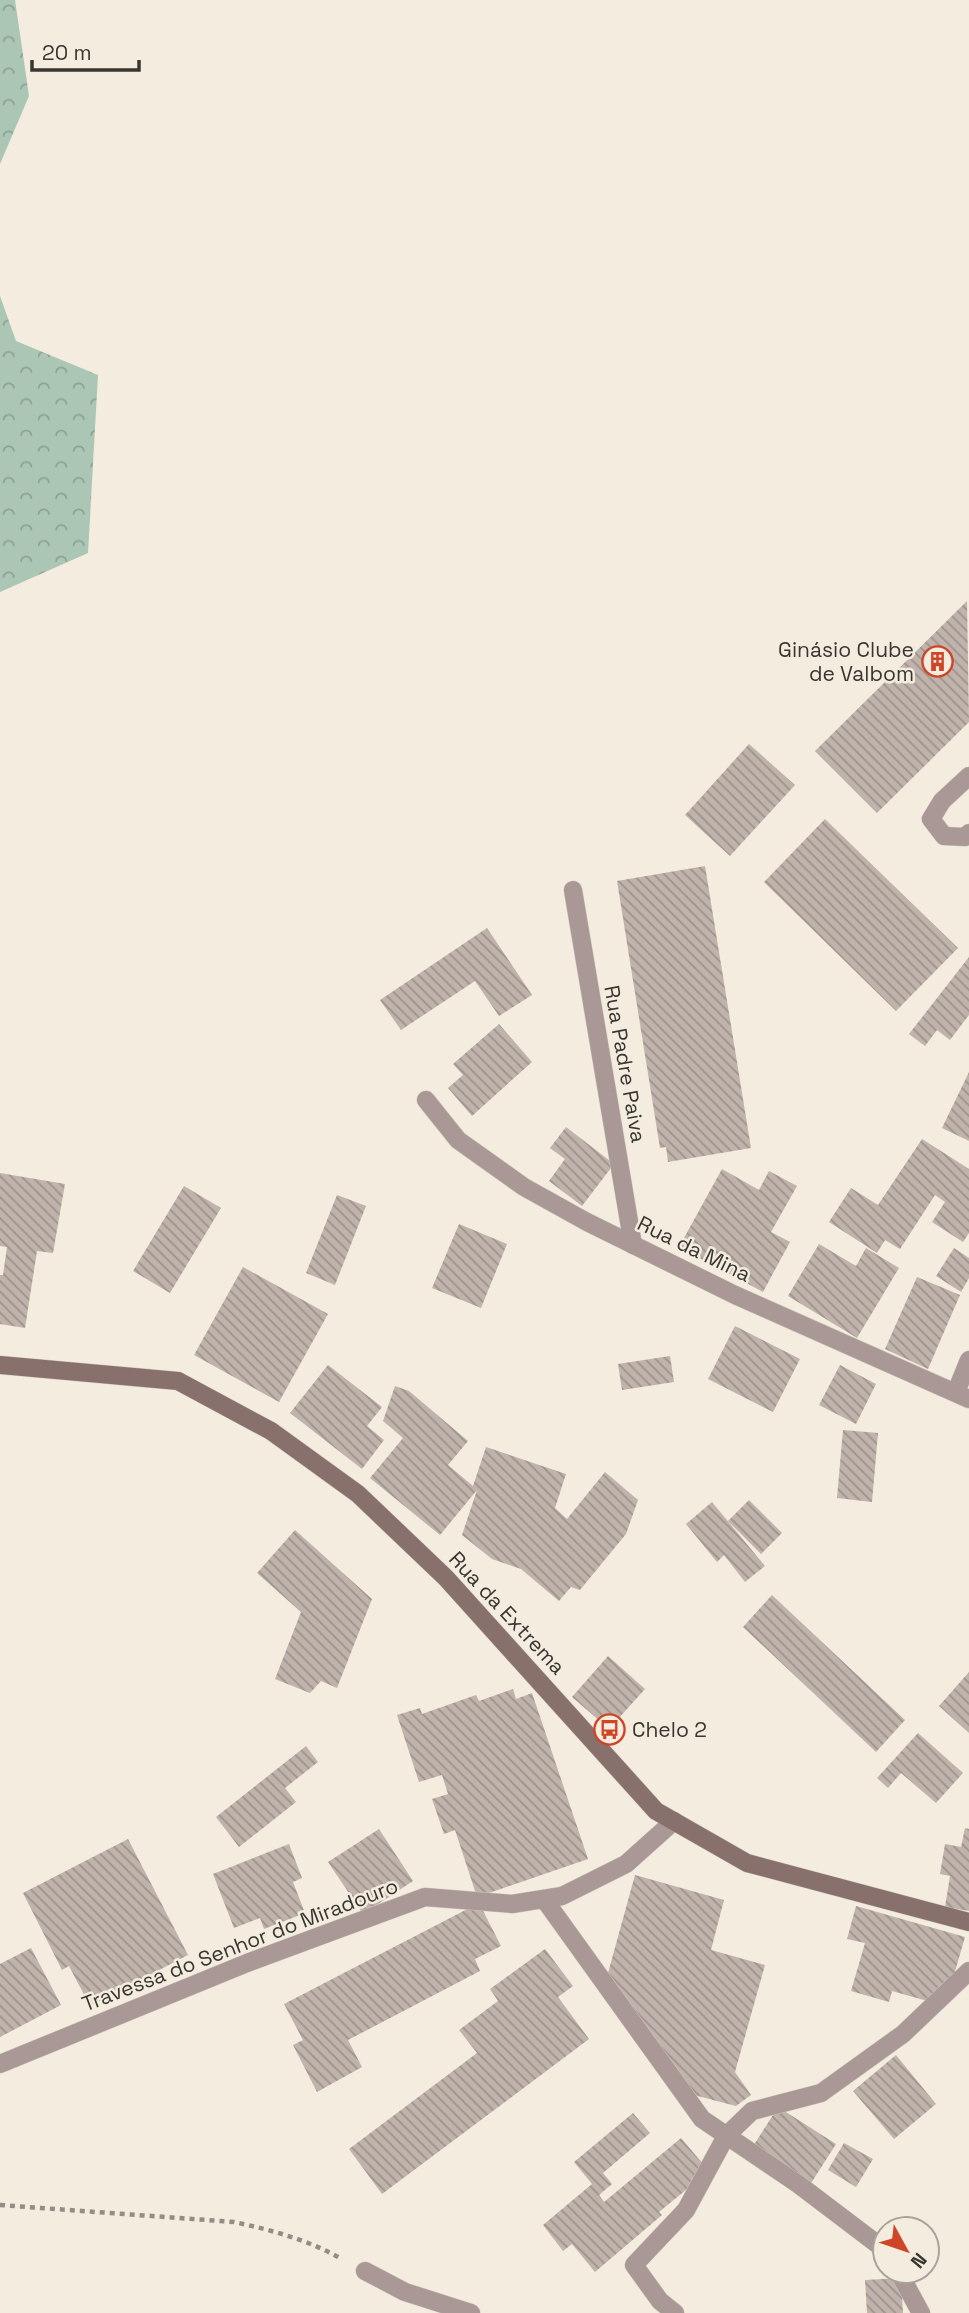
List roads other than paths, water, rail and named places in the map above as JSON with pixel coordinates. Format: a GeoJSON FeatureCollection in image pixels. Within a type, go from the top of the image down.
{"type":"FeatureCollection","features":[{"type":"Feature","properties":{"kind":"street"},"geometry":{"type":"LineString","coordinates":[[969,776],[942,801],[931,819],[944,836],[965,837],[969,833]]}},
{"type":"Feature","properties":{"kind":"street","name":"Rua Padre Paiva"},"geometry":{"type":"LineString","coordinates":[[573,890],[633,1245]]}},
{"type":"Feature","properties":{"kind":"street","name":"Rua da Mina"},"geometry":{"type":"LineString","coordinates":[[426,1100],[458,1140],[524,1187],[735,1295],[963,1395]]}},
{"type":"Feature","properties":{"kind":"street"},"geometry":{"type":"LineString","coordinates":[[963,1395],[969,1360]]}},
{"type":"Feature","properties":{"kind":"street","name":"Rua da Extrema"},"geometry":{"type":"LineString","coordinates":[[0,1364],[178,1381],[271,1431],[358,1494],[427,1560],[656,1811],[747,1863],[969,1922]]}},
{"type":"Feature","properties":{"kind":"street","name":"Travessa do Senhor do Miradouro"},"geometry":{"type":"LineString","coordinates":[[0,2064],[247,1964],[425,1898],[512,1905],[562,1896],[626,1864],[674,1821]]}},
{"type":"Feature","properties":{"kind":"street"},"geometry":{"type":"LineString","coordinates":[[544,1899],[702,2119],[798,2184],[871,2239]]}},
{"type":"Feature","properties":{"kind":"street"},"geometry":{"type":"LineString","coordinates":[[676,2313],[660,2301],[634,2265],[686,2210],[726,2136],[752,2111],[821,2092],[903,2034],[969,1971]]}},
{"type":"Feature","properties":{"kind":"street"},"geometry":{"type":"LineString","coordinates":[[365,2271],[405,2292],[471,2313]]}},
{"type":"Feature","properties":{"kind":"street"},"geometry":{"type":"LineString","coordinates":[[906,2285],[921,2313]]}},
{"type":"Feature","properties":{"kind":"place","name":"Ginásio Clube de Valbom"},"geometry":{"type":"Point","coordinates":[937,662]}},
{"type":"Feature","properties":{"kind":"place","name":"Chelo 2"},"geometry":{"type":"Point","coordinates":[609,1730]}}]}
